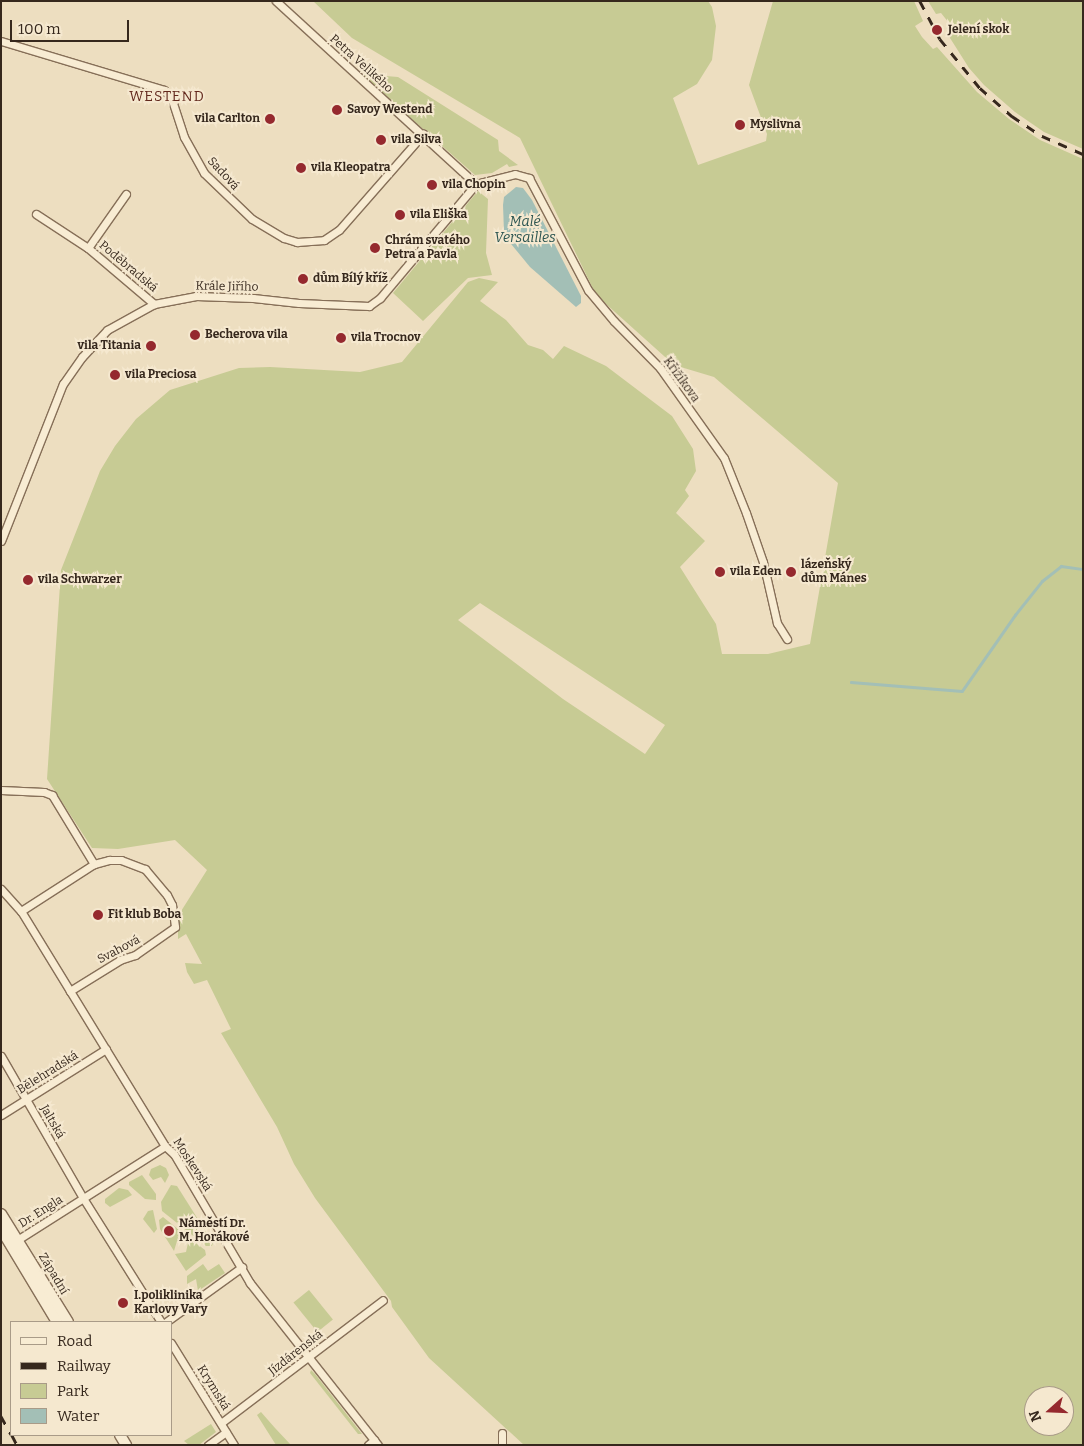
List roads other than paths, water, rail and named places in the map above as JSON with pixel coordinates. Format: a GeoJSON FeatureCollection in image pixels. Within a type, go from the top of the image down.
{"type":"FeatureCollection","features":[{"type":"Feature","properties":{"kind":"street","name":"Petra Velikého"},"geometry":{"type":"LineString","coordinates":[[276,1],[476,184]]}},
{"type":"Feature","properties":{"kind":"street","name":"Sadová"},"geometry":{"type":"LineString","coordinates":[[1,41],[164,90],[171,97],[184,137],[204,173],[252,219],[284,238],[297,242],[324,240],[339,230],[423,134]]}},
{"type":"Feature","properties":{"kind":"street","name":"Křižíkova"},"geometry":{"type":"LineString","coordinates":[[476,184],[514,174],[529,178],[588,290],[614,322],[660,368],[724,458],[760,554],[770,588],[777,623],[787,639]]}},
{"type":"Feature","properties":{"kind":"street","name":"Krále Jiřího"},"geometry":{"type":"LineString","coordinates":[[1,541],[62,384],[82,356],[107,330],[154,304],[196,296],[224,296],[306,304],[369,306],[380,298],[476,184]]}},
{"type":"Feature","properties":{"kind":"street","name":"Poděbradská"},"geometry":{"type":"LineString","coordinates":[[88,248],[126,194]]}},
{"type":"Feature","properties":{"kind":"street","name":"Poděbradská"},"geometry":{"type":"LineString","coordinates":[[36,214],[88,248],[154,304]]}},
{"type":"Feature","properties":{"kind":"street"},"geometry":{"type":"LineString","coordinates":[[1,790],[44,792],[52,795],[94,864]]}},
{"type":"Feature","properties":{"kind":"street","name":"Svahová"},"geometry":{"type":"LineString","coordinates":[[21,911],[94,864],[121,860],[145,869],[168,895],[172,905],[175,927],[134,955],[120,960],[70,991]]}},
{"type":"Feature","properties":{"kind":"street","name":"Moskevská"},"geometry":{"type":"LineString","coordinates":[[1,889],[21,911],[165,1146],[174,1154],[242,1267],[250,1284],[376,1442]]}},
{"type":"Feature","properties":{"kind":"street","name":"Bělehradská"},"geometry":{"type":"LineString","coordinates":[[1,1115],[106,1049]]}},
{"type":"Feature","properties":{"kind":"street","name":"Jaltská"},"geometry":{"type":"LineString","coordinates":[[1,1056],[84,1198]]}},
{"type":"Feature","properties":{"kind":"street"},"geometry":{"type":"LineString","coordinates":[[160,1321],[84,1198],[165,1146]]}},
{"type":"Feature","properties":{"kind":"street","name":"Dr. Engla"},"geometry":{"type":"LineString","coordinates":[[14,1242],[84,1198]]}},
{"type":"Feature","properties":{"kind":"street"},"geometry":{"type":"LineString","coordinates":[[1,1214],[14,1242]]}},
{"type":"Feature","properties":{"kind":"street"},"geometry":{"type":"LineString","coordinates":[[1,1229],[14,1242]]}},
{"type":"Feature","properties":{"kind":"street","name":"Západní"},"geometry":{"type":"LineString","coordinates":[[14,1242],[56,1321]]}},
{"type":"Feature","properties":{"kind":"street","name":"Západní"},"geometry":{"type":"LineString","coordinates":[[14,1242],[67,1321]]}},
{"type":"Feature","properties":{"kind":"street"},"geometry":{"type":"LineString","coordinates":[[167,1321],[242,1267]]}},
{"type":"Feature","properties":{"kind":"street","name":"Jízdárenská"},"geometry":{"type":"LineString","coordinates":[[221,1423],[383,1300]]}},
{"type":"Feature","properties":{"kind":"street","name":"Krymská"},"geometry":{"type":"LineString","coordinates":[[172,1345],[234,1445]]}},
{"type":"Feature","properties":{"kind":"street"},"geometry":{"type":"LineString","coordinates":[[208,1445],[226,1432]]}},
{"type":"Feature","properties":{"kind":"street"},"geometry":{"type":"LineString","coordinates":[[502,1433],[502,1445]]}},
{"type":"Feature","properties":{"kind":"street"},"geometry":{"type":"LineString","coordinates":[[368,1445],[376,1442]]}},
{"type":"Feature","properties":{"kind":"water","name":"Malé Versailles"},"geometry":{"type":"Polygon","coordinates":[[[516,187],[523,188],[532,200],[581,296],[581,303],[576,307],[530,267],[507,239],[504,232],[504,197],[516,187]]]}},
{"type":"Feature","properties":{"kind":"waterway"},"geometry":{"type":"LineString","coordinates":[[851,682],[962,691],[1015,615],[1042,581],[1061,566],[1083,569]]}},
{"type":"Feature","properties":{"kind":"railway"},"geometry":{"type":"LineString","coordinates":[[920,1],[940,39],[980,88],[1012,116],[1042,136],[1083,154]]}},
{"type":"Feature","properties":{"kind":"railway"},"geometry":{"type":"LineString","coordinates":[[1,1416],[10,1432]]}},
{"type":"Feature","properties":{"kind":"railway"},"geometry":{"type":"LineString","coordinates":[[12,1436],[17,1445]]}},
{"type":"Feature","properties":{"kind":"place","name":"Jelení skok"},"geometry":{"type":"Point","coordinates":[937,30]}},
{"type":"Feature","properties":{"kind":"place","name":"Savoy Westend"},"geometry":{"type":"Point","coordinates":[337,110]}},
{"type":"Feature","properties":{"kind":"place","name":"vila Carlton"},"geometry":{"type":"Point","coordinates":[270,119]}},
{"type":"Feature","properties":{"kind":"place","name":"Myslivna"},"geometry":{"type":"Point","coordinates":[740,125]}},
{"type":"Feature","properties":{"kind":"place","name":"vila Silva"},"geometry":{"type":"Point","coordinates":[381,140]}},
{"type":"Feature","properties":{"kind":"place","name":"vila Kleopatra"},"geometry":{"type":"Point","coordinates":[301,168]}},
{"type":"Feature","properties":{"kind":"place","name":"vila Chopin"},"geometry":{"type":"Point","coordinates":[432,185]}},
{"type":"Feature","properties":{"kind":"place","name":"vila Eliška"},"geometry":{"type":"Point","coordinates":[400,215]}},
{"type":"Feature","properties":{"kind":"place","name":"Chrám svatého Petra a Pavla"},"geometry":{"type":"Point","coordinates":[375,248]}},
{"type":"Feature","properties":{"kind":"place","name":"dům Bílý kříž"},"geometry":{"type":"Point","coordinates":[303,279]}},
{"type":"Feature","properties":{"kind":"place","name":"Becherova vila"},"geometry":{"type":"Point","coordinates":[195,335]}},
{"type":"Feature","properties":{"kind":"place","name":"vila Trocnov"},"geometry":{"type":"Point","coordinates":[341,338]}},
{"type":"Feature","properties":{"kind":"place","name":"vila Titania"},"geometry":{"type":"Point","coordinates":[151,346]}},
{"type":"Feature","properties":{"kind":"place","name":"vila Preciosa"},"geometry":{"type":"Point","coordinates":[115,375]}},
{"type":"Feature","properties":{"kind":"place","name":"vila Eden"},"geometry":{"type":"Point","coordinates":[720,572]}},
{"type":"Feature","properties":{"kind":"place","name":"lázeňský dům Mánes"},"geometry":{"type":"Point","coordinates":[791,572]}},
{"type":"Feature","properties":{"kind":"place","name":"vila Schwarzer"},"geometry":{"type":"Point","coordinates":[28,580]}},
{"type":"Feature","properties":{"kind":"place","name":"Fit klub Boba"},"geometry":{"type":"Point","coordinates":[98,915]}},
{"type":"Feature","properties":{"kind":"place","name":"Náměstí Dr. M. Horákové"},"geometry":{"type":"Point","coordinates":[169,1231]}},
{"type":"Feature","properties":{"kind":"place","name":"I.poliklinika Karlovy Vary"},"geometry":{"type":"Point","coordinates":[123,1303]}},
{"type":"Feature","properties":{"kind":"district","name":"WESTEND"},"geometry":{"type":"Point","coordinates":[167,97]}}]}
